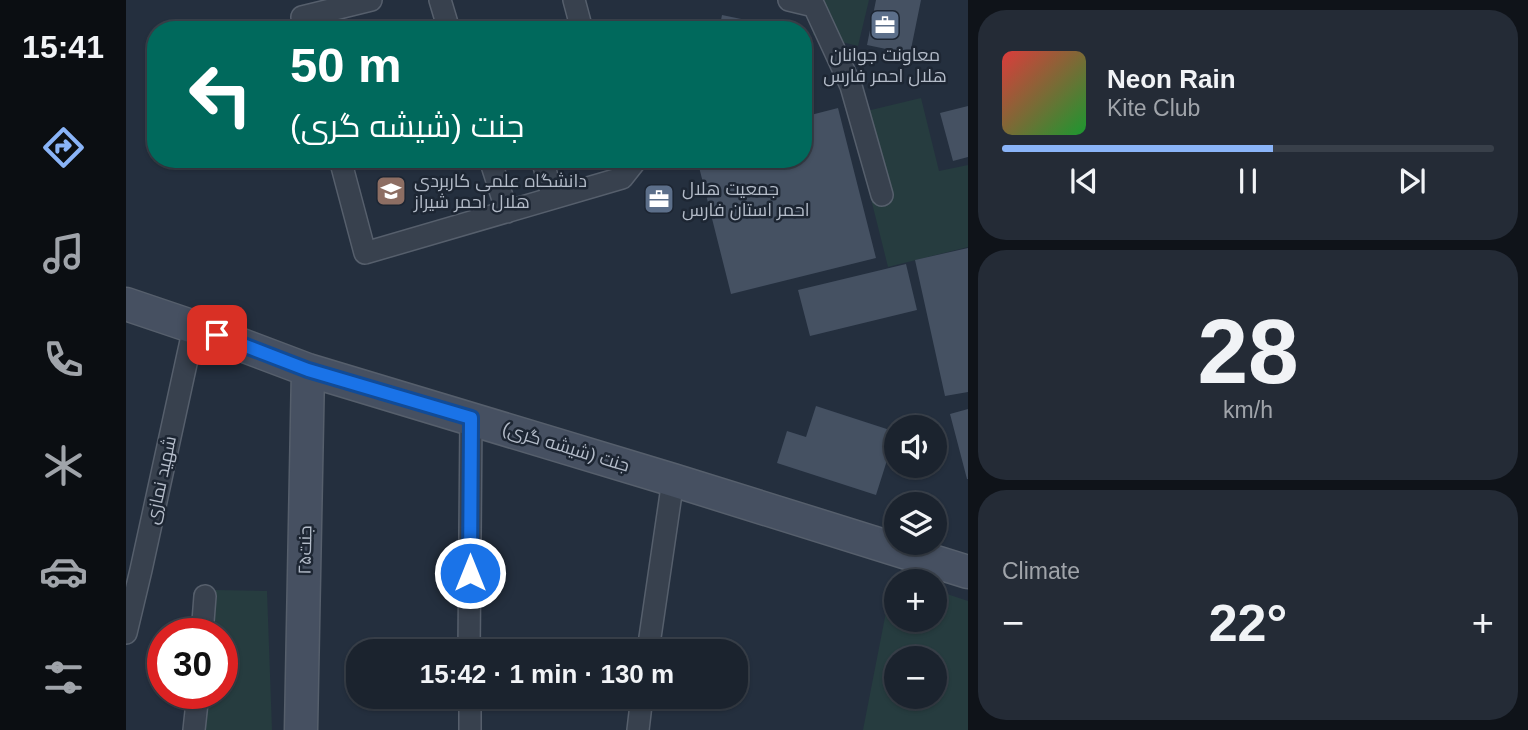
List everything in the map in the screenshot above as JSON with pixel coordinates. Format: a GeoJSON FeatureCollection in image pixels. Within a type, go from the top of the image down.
{"type":"FeatureCollection","features":[{"type":"Feature","properties":{"kind":"street"},"geometry":{"type":"LineString","coordinates":[[303,21],[302,17],[371,0]]}},
{"type":"Feature","properties":{"kind":"street"},"geometry":{"type":"LineString","coordinates":[[440,0],[446,21]]}},
{"type":"Feature","properties":{"kind":"street"},"geometry":{"type":"LineString","coordinates":[[574,0],[580,21]]}},
{"type":"Feature","properties":{"kind":"street"},"geometry":{"type":"LineString","coordinates":[[789,0],[814,6],[850,86],[882,195]]}},
{"type":"Feature","properties":{"kind":"street"},"geometry":{"type":"LineString","coordinates":[[342,168],[365,253],[553,198],[619,168]]}},
{"type":"Feature","properties":{"kind":"street"},"geometry":{"type":"LineString","coordinates":[[493,168],[507,212]]}},
{"type":"Feature","properties":{"kind":"street"},"geometry":{"type":"LineString","coordinates":[[545,168],[553,198]]}},
{"type":"Feature","properties":{"kind":"street","name":"جنت (شیشه گری)"},"geometry":{"type":"LineString","coordinates":[[126,303],[308,370],[968,572]]}},
{"type":"Feature","properties":{"kind":"street","name":"شهید نمازی"},"geometry":{"type":"LineString","coordinates":[[126,633],[194,327]]}},
{"type":"Feature","properties":{"kind":"street","name":"جنت۲۵"},"geometry":{"type":"LineString","coordinates":[[301,730],[308,370]]}},
{"type":"Feature","properties":{"kind":"street"},"geometry":{"type":"LineString","coordinates":[[469,639],[471,418]]}},
{"type":"Feature","properties":{"kind":"street"},"geometry":{"type":"LineString","coordinates":[[650,639],[673,480]]}},
{"type":"Feature","properties":{"kind":"street"},"geometry":{"type":"LineString","coordinates":[[203,618],[205,596]]}},
{"type":"Feature","properties":{"kind":"street"},"geometry":{"type":"LineString","coordinates":[[194,730],[196,709]]}},
{"type":"Feature","properties":{"kind":"street"},"geometry":{"type":"LineString","coordinates":[[470,709],[470,730]]}},
{"type":"Feature","properties":{"kind":"street"},"geometry":{"type":"LineString","coordinates":[[638,730],[640,709]]}},
{"type":"Feature","properties":{"kind":"green space"},"geometry":{"type":"Polygon","coordinates":[[[822,0],[869,0],[858,46],[813,35],[822,0]]]}},
{"type":"Feature","properties":{"kind":"green space"},"geometry":{"type":"Polygon","coordinates":[[[921,98],[939,171],[968,165],[968,247],[888,267],[850,115],[921,98]]]}},
{"type":"Feature","properties":{"kind":"green space"},"geometry":{"type":"Polygon","coordinates":[[[215,590],[267,591],[272,730],[201,730],[203,709],[238,709],[238,618],[212,618],[215,590]]]}},
{"type":"Feature","properties":{"kind":"green space"},"geometry":{"type":"Polygon","coordinates":[[[947,594],[968,601],[968,730],[863,730],[884,622],[884,632],[947,632],[947,594]]]}},
{"type":"Feature","properties":{"kind":"building"},"geometry":{"type":"Polygon","coordinates":[[[876,0],[921,0],[910,54],[867,45],[876,0]]]}},
{"type":"Feature","properties":{"kind":"building"},"geometry":{"type":"Polygon","coordinates":[[[722,15],[750,21],[721,21],[722,15]]]}},
{"type":"Feature","properties":{"kind":"building"},"geometry":{"type":"Polygon","coordinates":[[[968,106],[968,157],[953,161],[940,113],[968,106]]]}},
{"type":"Feature","properties":{"kind":"building"},"geometry":{"type":"Polygon","coordinates":[[[838,108],[876,258],[731,294],[699,168],[812,168],[812,115],[838,108]]]}},
{"type":"Feature","properties":{"kind":"building"},"geometry":{"type":"Polygon","coordinates":[[[968,248],[968,392],[945,396],[915,260],[968,248]]]}},
{"type":"Feature","properties":{"kind":"building"},"geometry":{"type":"Polygon","coordinates":[[[906,264],[917,310],[810,336],[798,290],[906,264]]]}},
{"type":"Feature","properties":{"kind":"building"},"geometry":{"type":"Polygon","coordinates":[[[816,406],[884,428],[884,470],[876,495],[777,463],[787,431],[806,437],[816,406]]]}},
{"type":"Feature","properties":{"kind":"building"},"geometry":{"type":"Polygon","coordinates":[[[968,409],[968,479],[967,479],[950,414],[968,409]]]}},
{"type":"Feature","properties":{"kind":"place","name":"معاونت جوانان هلال احمر فارس"},"geometry":{"type":"Point","coordinates":[885,25]}},
{"type":"Feature","properties":{"kind":"place","name":"دانشگاه علمی کاربردی هلال احمر شیراز"},"geometry":{"type":"Point","coordinates":[391,191]}},
{"type":"Feature","properties":{"kind":"place","name":"جمعیت هلال احمر استان فارس"},"geometry":{"type":"Point","coordinates":[659,199]}},
{"type":"Feature","properties":{"kind":"route"},"geometry":{"type":"LineString","coordinates":[[217,335],[308,370],[471,418],[470,573]]}}]}
